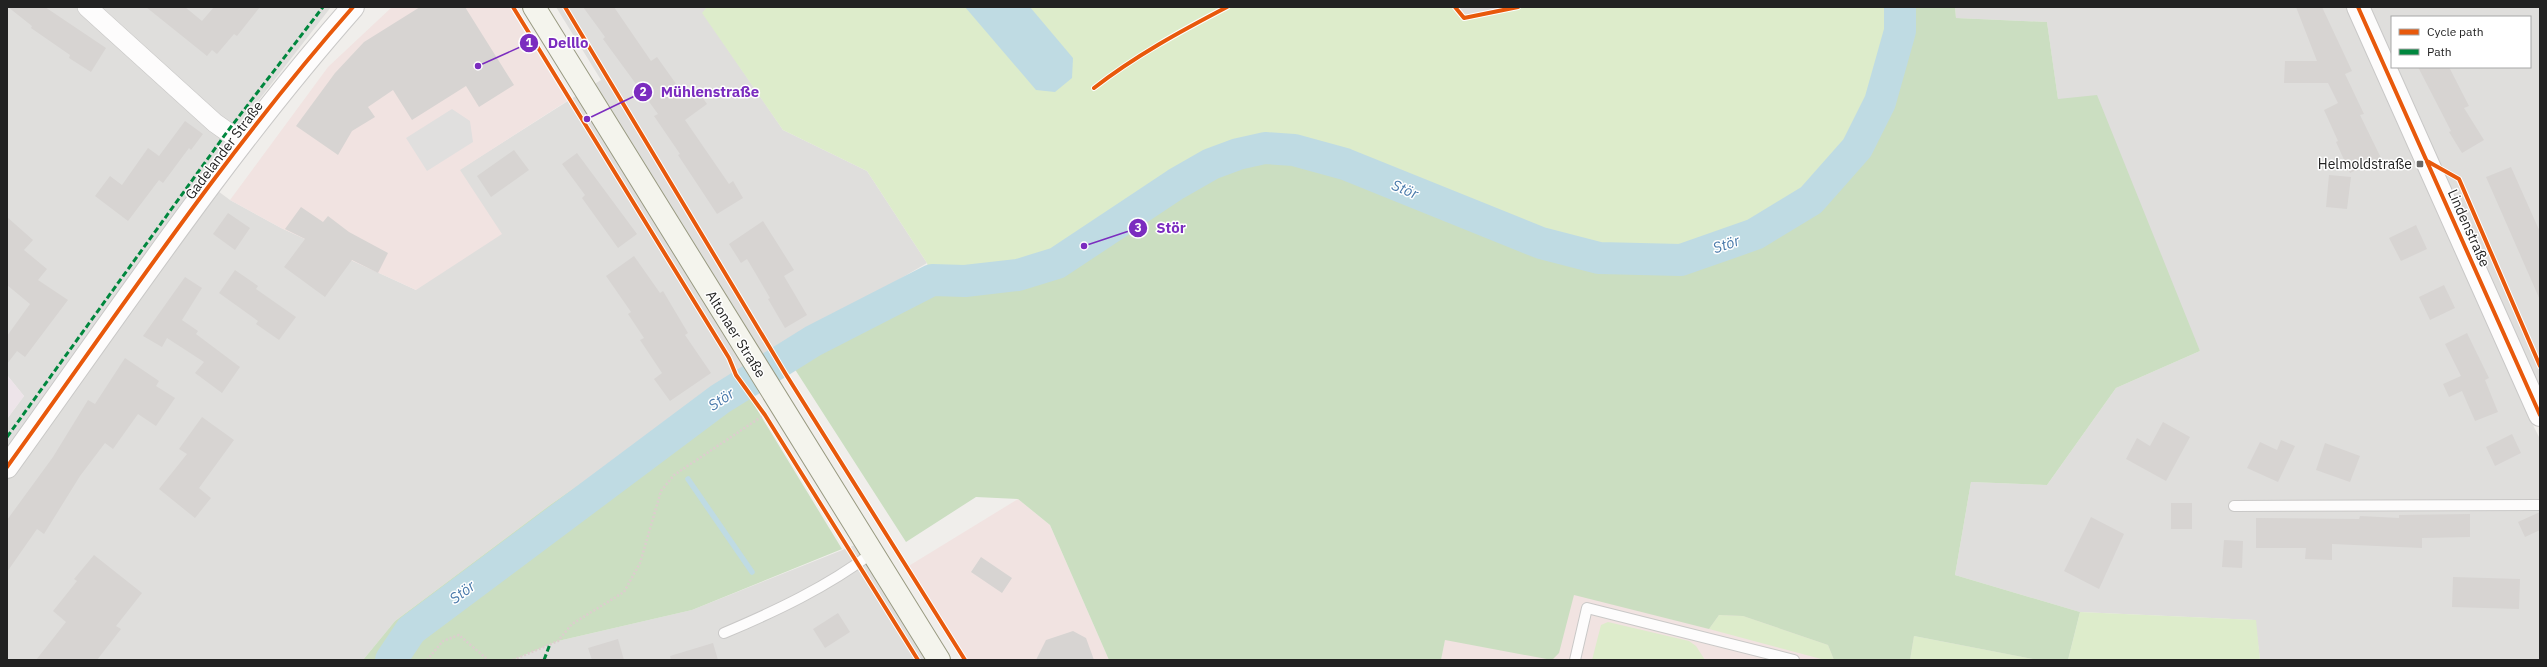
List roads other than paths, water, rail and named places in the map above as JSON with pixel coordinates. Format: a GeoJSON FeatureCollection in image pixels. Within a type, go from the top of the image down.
{"type":"FeatureCollection","features":[{"type":"Feature","properties":{"kind":"main road","name":"Altonaer Straße"},"geometry":{"type":"LineString","coordinates":[[534,7],[939,660]]}},
{"type":"Feature","properties":{"kind":"street"},"geometry":{"type":"LineString","coordinates":[[87,7],[215,123],[242,142]]}},
{"type":"Feature","properties":{"kind":"street","name":"Gadelander Straße"},"geometry":{"type":"LineString","coordinates":[[7,467],[242,142],[298,69],[353,7]]}},
{"type":"Feature","properties":{"kind":"street","name":"Lindenstraße"},"geometry":{"type":"LineString","coordinates":[[2358,7],[2540,415]]}},
{"type":"Feature","properties":{"kind":"lane"},"geometry":{"type":"LineString","coordinates":[[2234,506],[2540,505]]}},
{"type":"Feature","properties":{"kind":"lane"},"geometry":{"type":"LineString","coordinates":[[724,634],[782,608],[828,583],[872,553]]}},
{"type":"Feature","properties":{"kind":"lane"},"geometry":{"type":"LineString","coordinates":[[1575,660],[1588,608],[1794,660]]}},
{"type":"Feature","properties":{"kind":"water"},"geometry":{"type":"Polygon","coordinates":[[[965,7],[1030,7],[1073,58],[1072,78],[1055,92],[1036,90],[965,7]]]}},
{"type":"Feature","properties":{"kind":"waterway","name":"Stör"},"geometry":{"type":"LineString","coordinates":[[391,660],[411,630],[720,399],[813,341],[932,280],[965,281],[1018,275],[1057,263],[1176,184],[1211,164],[1238,154],[1265,148],[1294,150],[1345,164],[1541,243],[1599,258],[1681,260],[1755,234],[1811,200],[1857,148],[1880,102],[1900,31],[1900,7]]}},
{"type":"Feature","properties":{"kind":"waterway"},"geometry":{"type":"LineString","coordinates":[[688,479],[752,572]]}},
{"type":"Feature","properties":{"kind":"place","name":"Delllo"},"geometry":{"type":"Point","coordinates":[478,66]}},
{"type":"Feature","properties":{"kind":"place","name":"Mühlenstraße"},"geometry":{"type":"Point","coordinates":[587,119]}},
{"type":"Feature","properties":{"kind":"place","name":"Helmoldstraße"},"geometry":{"type":"Point","coordinates":[2420,164]}},
{"type":"Feature","properties":{"kind":"place","name":"Stör"},"geometry":{"type":"Point","coordinates":[1084,246]}}]}
